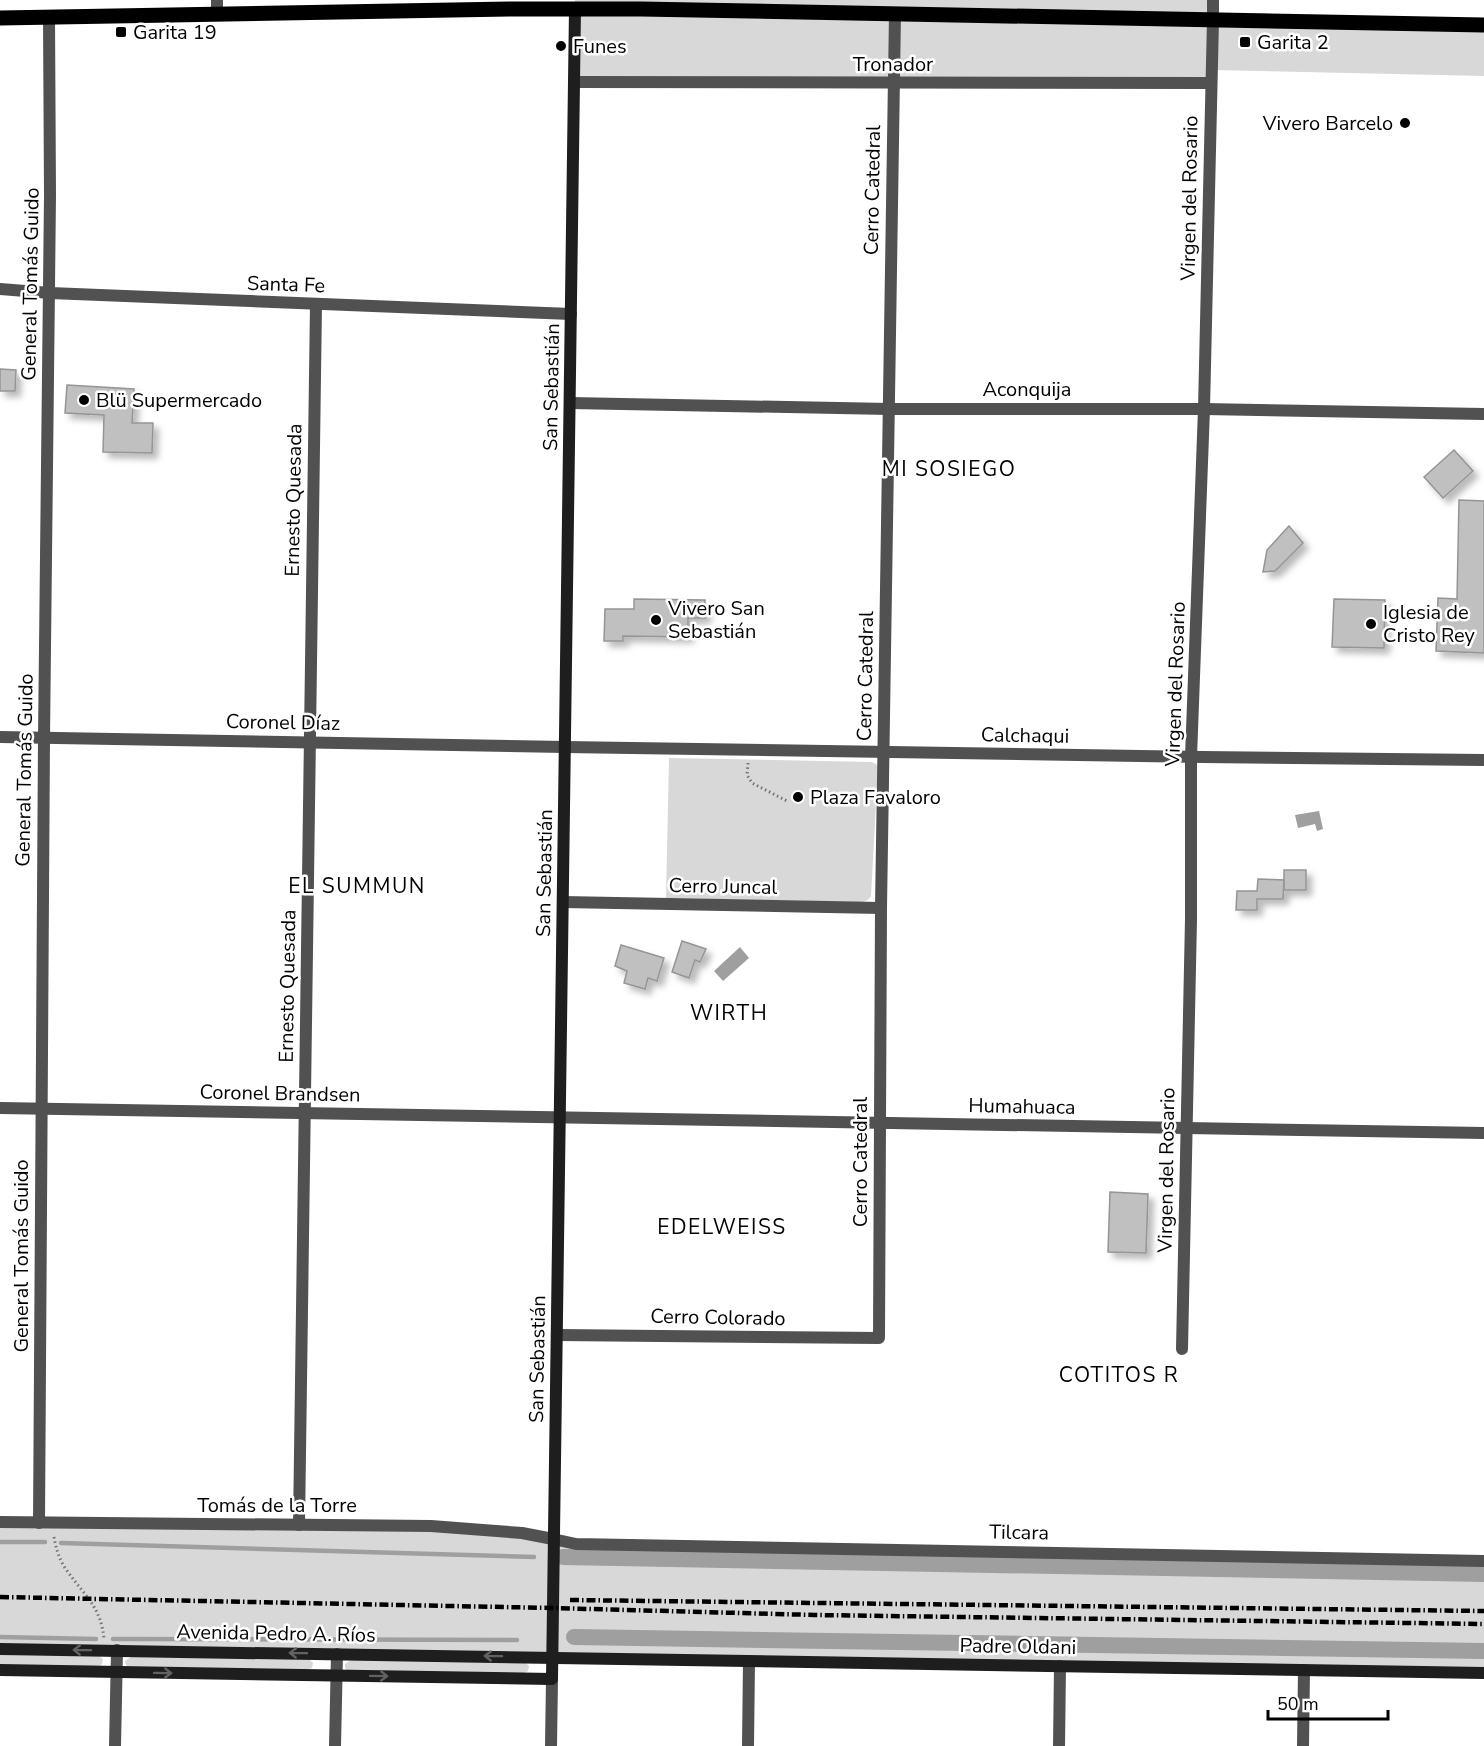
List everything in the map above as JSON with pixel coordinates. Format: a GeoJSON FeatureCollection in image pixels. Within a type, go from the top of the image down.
{"type":"FeatureCollection","features":[{"type":"Feature","properties":{"kind":"main road"},"geometry":{"type":"LineString","coordinates":[[0,18],[217,7],[575,5],[895,14],[1484,25]]}},
{"type":"Feature","properties":{"kind":"main road","name":"San Sebastián"},"geometry":{"type":"LineString","coordinates":[[552,1679],[575,5]]}},
{"type":"Feature","properties":{"kind":"main road","name":"Avenida Pedro A. Ríos"},"geometry":{"type":"LineString","coordinates":[[0,1649],[552,1657]]}},
{"type":"Feature","properties":{"kind":"main road","name":"Padre Oldani"},"geometry":{"type":"LineString","coordinates":[[552,1657],[1484,1673]]}},
{"type":"Feature","properties":{"kind":"main road"},"geometry":{"type":"LineString","coordinates":[[0,1670],[552,1679]]}},
{"type":"Feature","properties":{"kind":"street","name":"Virgen del Rosario"},"geometry":{"type":"LineString","coordinates":[[1182,1349],[1191,919],[1191,757],[1204,409],[1213,0]]}},
{"type":"Feature","properties":{"kind":"street","name":"Cerro Catedral"},"geometry":{"type":"LineString","coordinates":[[879,1338],[881,908],[895,14]]}},
{"type":"Feature","properties":{"kind":"street","name":"General Tomás Guido"},"geometry":{"type":"LineString","coordinates":[[39,1523],[44,738],[50,294],[49,17]]}},
{"type":"Feature","properties":{"kind":"street","name":"Tronador"},"geometry":{"type":"LineString","coordinates":[[574,82],[1211,84]]}},
{"type":"Feature","properties":{"kind":"street","name":"Santa Fe"},"geometry":{"type":"LineString","coordinates":[[0,289],[50,294],[571,315]]}},
{"type":"Feature","properties":{"kind":"street","name":"Ernesto Quesada"},"geometry":{"type":"LineString","coordinates":[[299,1525],[316,304]]}},
{"type":"Feature","properties":{"kind":"street","name":"Aconquija"},"geometry":{"type":"LineString","coordinates":[[570,403],[889,409],[1204,409],[1484,414]]}},
{"type":"Feature","properties":{"kind":"street","name":"Coronel Díaz"},"geometry":{"type":"LineString","coordinates":[[0,737],[565,747]]}},
{"type":"Feature","properties":{"kind":"street","name":"Calchaqui"},"geometry":{"type":"LineString","coordinates":[[565,747],[1484,760]]}},
{"type":"Feature","properties":{"kind":"street","name":"Cerro Juncal"},"geometry":{"type":"LineString","coordinates":[[563,902],[881,908]]}},
{"type":"Feature","properties":{"kind":"street","name":"Coronel Brandsen"},"geometry":{"type":"LineString","coordinates":[[0,1108],[559,1118]]}},
{"type":"Feature","properties":{"kind":"street","name":"Humahuaca"},"geometry":{"type":"LineString","coordinates":[[559,1118],[1484,1133]]}},
{"type":"Feature","properties":{"kind":"street","name":"Cerro Colorado"},"geometry":{"type":"LineString","coordinates":[[557,1335],[879,1338]]}},
{"type":"Feature","properties":{"kind":"street","name":"Tomás de la Torre"},"geometry":{"type":"LineString","coordinates":[[0,1522],[431,1526],[522,1533],[553,1539]]}},
{"type":"Feature","properties":{"kind":"street","name":"Tilcara"},"geometry":{"type":"LineString","coordinates":[[553,1539],[576,1544],[1484,1561]]}},
{"type":"Feature","properties":{"kind":"street"},"geometry":{"type":"LineString","coordinates":[[115,1746],[117,1650]]}},
{"type":"Feature","properties":{"kind":"street"},"geometry":{"type":"LineString","coordinates":[[335,1746],[337,1654]]}},
{"type":"Feature","properties":{"kind":"street"},"geometry":{"type":"LineString","coordinates":[[748,1746],[749,1660]]}},
{"type":"Feature","properties":{"kind":"street"},"geometry":{"type":"LineString","coordinates":[[1059,1746],[1060,1666]]}},
{"type":"Feature","properties":{"kind":"street"},"geometry":{"type":"LineString","coordinates":[[1303,1746],[1304,1670]]}},
{"type":"Feature","properties":{"kind":"street","name":"San Sebastián"},"geometry":{"type":"LineString","coordinates":[[551,1746],[552,1679]]}},
{"type":"Feature","properties":{"kind":"path"},"geometry":{"type":"LineString","coordinates":[[749,750],[747,775],[752,783],[788,801]]}},
{"type":"Feature","properties":{"kind":"path"},"geometry":{"type":"LineString","coordinates":[[53,1536],[56,1549],[67,1571],[90,1599],[103,1631]]}},
{"type":"Feature","properties":{"kind":"shaded area"},"geometry":{"type":"Polygon","coordinates":[[[575,0],[1213,0],[1213,20],[1484,25],[1484,76],[1212,70],[1211,83],[575,82],[575,0]]]}},
{"type":"Feature","properties":{"kind":"shaded area","name":"Plaza Favaloro"},"geometry":{"type":"Polygon","coordinates":[[[669,758],[872,762],[876,764],[878,767],[871,896],[862,902],[666,898],[669,758]]]}},
{"type":"Feature","properties":{"kind":"shaded area"},"geometry":{"type":"Polygon","coordinates":[[[1319,811],[1323,829],[1317,831],[1315,824],[1298,828],[1295,815],[1319,811]]]}},
{"type":"Feature","properties":{"kind":"shaded area"},"geometry":{"type":"Polygon","coordinates":[[[740,947],[749,958],[723,981],[714,971],[740,947]]]}},
{"type":"Feature","properties":{"kind":"shaded area"},"geometry":{"type":"Polygon","coordinates":[[[0,1522],[431,1526],[576,1544],[1484,1561],[1484,1673],[0,1649],[0,1522]]]}},
{"type":"Feature","properties":{"kind":"shaded area"},"geometry":{"type":"Polygon","coordinates":[[[0,1655],[99,1656],[103,1659],[102,1664],[98,1667],[0,1666],[0,1655]]]}},
{"type":"Feature","properties":{"kind":"shaded area"},"geometry":{"type":"Polygon","coordinates":[[[131,1657],[309,1659],[313,1663],[312,1668],[307,1670],[128,1668],[125,1661],[131,1657]]]}},
{"type":"Feature","properties":{"kind":"shaded area"},"geometry":{"type":"Polygon","coordinates":[[[351,1660],[525,1662],[529,1666],[528,1671],[524,1673],[348,1671],[345,1664],[351,1660]]]}},
{"type":"Feature","properties":{"kind":"building"},"geometry":{"type":"Polygon","coordinates":[[[0,369],[16,370],[15,391],[0,391],[0,369]]]}},
{"type":"Feature","properties":{"kind":"building"},"geometry":{"type":"Polygon","coordinates":[[[67,385],[134,389],[132,423],[153,423],[152,453],[103,452],[104,415],[65,413],[67,385]]]}},
{"type":"Feature","properties":{"kind":"building"},"geometry":{"type":"Polygon","coordinates":[[[1454,450],[1473,471],[1443,498],[1424,477],[1454,450]]]}},
{"type":"Feature","properties":{"kind":"building"},"geometry":{"type":"Polygon","coordinates":[[[1459,500],[1484,501],[1484,653],[1436,651],[1438,598],[1457,599],[1459,500]]]}},
{"type":"Feature","properties":{"kind":"building"},"geometry":{"type":"Polygon","coordinates":[[[1289,526],[1303,543],[1275,571],[1263,572],[1267,550],[1289,526]]]}},
{"type":"Feature","properties":{"kind":"building"},"geometry":{"type":"Polygon","coordinates":[[[634,599],[705,600],[705,618],[688,618],[688,637],[623,636],[623,641],[604,641],[605,609],[634,609],[634,599]]]}},
{"type":"Feature","properties":{"kind":"building"},"geometry":{"type":"Polygon","coordinates":[[[1334,599],[1385,600],[1384,648],[1332,647],[1334,599]]]}},
{"type":"Feature","properties":{"kind":"building"},"geometry":{"type":"Polygon","coordinates":[[[1284,870],[1306,870],[1306,890],[1284,890],[1284,870]]]}},
{"type":"Feature","properties":{"kind":"building"},"geometry":{"type":"Polygon","coordinates":[[[1258,879],[1284,880],[1283,899],[1257,899],[1257,910],[1236,910],[1237,891],[1257,891],[1258,879]]]}},
{"type":"Feature","properties":{"kind":"building"},"geometry":{"type":"Polygon","coordinates":[[[682,941],[706,949],[700,962],[695,960],[689,978],[672,972],[682,941]]]}},
{"type":"Feature","properties":{"kind":"building"},"geometry":{"type":"Polygon","coordinates":[[[621,945],[664,958],[657,981],[648,978],[645,989],[624,983],[627,971],[615,966],[621,945]]]}},
{"type":"Feature","properties":{"kind":"building"},"geometry":{"type":"Polygon","coordinates":[[[1110,1192],[1148,1194],[1146,1253],[1108,1252],[1110,1192]]]}},
{"type":"Feature","properties":{"kind":"waterway"},"geometry":{"type":"LineString","coordinates":[[0,1542],[45,1542]]}},
{"type":"Feature","properties":{"kind":"waterway"},"geometry":{"type":"LineString","coordinates":[[61,1543],[534,1557]]}},
{"type":"Feature","properties":{"kind":"waterway"},"geometry":{"type":"LineString","coordinates":[[563,1557],[1484,1574]]}},
{"type":"Feature","properties":{"kind":"waterway"},"geometry":{"type":"LineString","coordinates":[[0,1637],[96,1639]]}},
{"type":"Feature","properties":{"kind":"waterway"},"geometry":{"type":"LineString","coordinates":[[574,1637],[1484,1651]]}},
{"type":"Feature","properties":{"kind":"waterway"},"geometry":{"type":"LineString","coordinates":[[113,1639],[517,1640]]}},
{"type":"Feature","properties":{"kind":"railway"},"geometry":{"type":"LineString","coordinates":[[0,1597],[815,1615],[1484,1624]]}},
{"type":"Feature","properties":{"kind":"railway"},"geometry":{"type":"LineString","coordinates":[[570,1600],[1484,1611]]}},
{"type":"Feature","properties":{"kind":"place","name":"Garita 19"},"geometry":{"type":"Point","coordinates":[121,32]}},
{"type":"Feature","properties":{"kind":"place","name":"Garita 2"},"geometry":{"type":"Point","coordinates":[1245,42]}},
{"type":"Feature","properties":{"kind":"place","name":"Funes"},"geometry":{"type":"Point","coordinates":[561,46]}},
{"type":"Feature","properties":{"kind":"place","name":"Vivero Barcelo"},"geometry":{"type":"Point","coordinates":[1405,123]}},
{"type":"Feature","properties":{"kind":"place","name":"Blü Supermercado"},"geometry":{"type":"Point","coordinates":[84,400]}},
{"type":"Feature","properties":{"kind":"place","name":"Vivero San Sebastián"},"geometry":{"type":"Point","coordinates":[656,620]}},
{"type":"Feature","properties":{"kind":"place","name":"Iglesia de Cristo Rey"},"geometry":{"type":"Point","coordinates":[1371,624]}},
{"type":"Feature","properties":{"kind":"place","name":"Plaza Favaloro"},"geometry":{"type":"Point","coordinates":[798,797]}},
{"type":"Feature","properties":{"kind":"district","name":"MI SOSIEGO"},"geometry":{"type":"Point","coordinates":[949,469]}},
{"type":"Feature","properties":{"kind":"district","name":"EL SUMMUN"},"geometry":{"type":"Point","coordinates":[357,886]}},
{"type":"Feature","properties":{"kind":"district","name":"WIRTH"},"geometry":{"type":"Point","coordinates":[729,1013]}},
{"type":"Feature","properties":{"kind":"district","name":"EDELWEISS"},"geometry":{"type":"Point","coordinates":[722,1227]}},
{"type":"Feature","properties":{"kind":"district","name":"COTITOS R"},"geometry":{"type":"Point","coordinates":[1119,1375]}}]}
